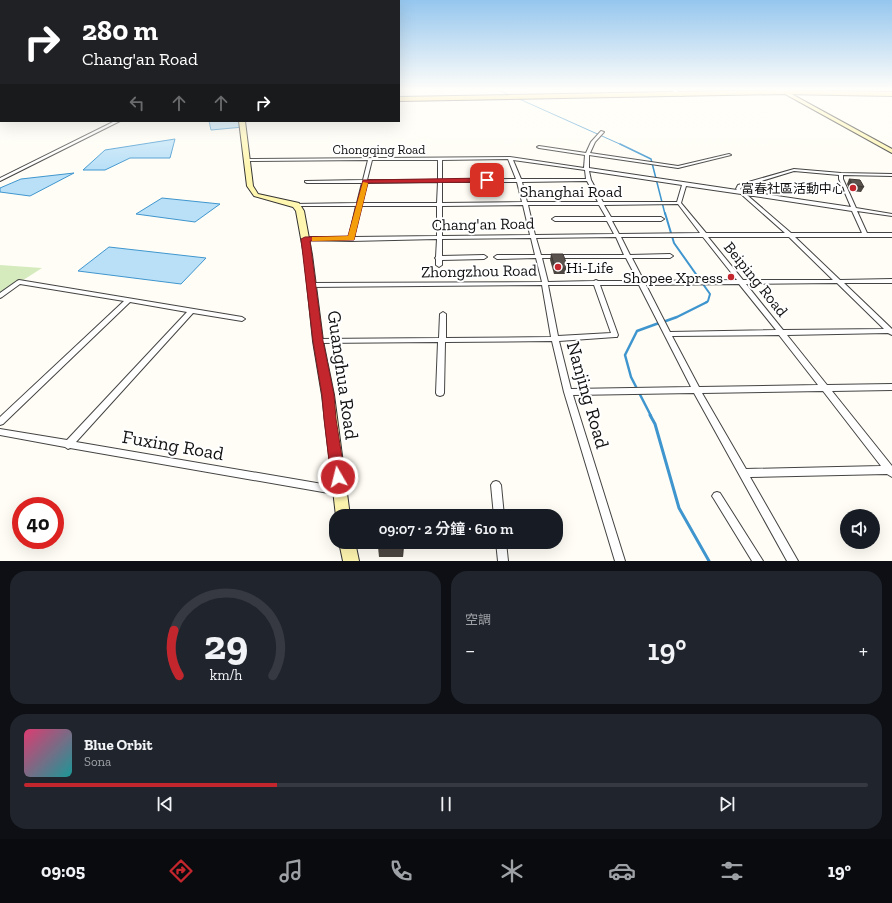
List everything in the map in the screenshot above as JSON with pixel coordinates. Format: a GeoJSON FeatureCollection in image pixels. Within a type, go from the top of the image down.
{"type":"FeatureCollection","features":[{"type":"Feature","properties":{"kind":"street"},"geometry":{"type":"LineString","coordinates":[[829,116],[892,151]]}},
{"type":"Feature","properties":{"kind":"street"},"geometry":{"type":"LineString","coordinates":[[0,180],[116,122]]}},
{"type":"Feature","properties":{"kind":"street"},"geometry":{"type":"LineString","coordinates":[[242,122],[250,186],[256,195],[296,205]]}},
{"type":"Feature","properties":{"kind":"street"},"geometry":{"type":"LineString","coordinates":[[601,133],[595,136],[588,154],[585,169],[589,180],[696,389],[793,561]]}},
{"type":"Feature","properties":{"kind":"street"},"geometry":{"type":"LineString","coordinates":[[539,147],[657,164],[681,166],[729,155]]}},
{"type":"Feature","properties":{"kind":"street"},"geometry":{"type":"LineString","coordinates":[[439,265],[440,158]]}},
{"type":"Feature","properties":{"kind":"street","name":"Chongqing Road"},"geometry":{"type":"LineString","coordinates":[[248,160],[510,158],[892,214]]}},
{"type":"Feature","properties":{"kind":"street","name":"Nanjing Road"},"geometry":{"type":"LineString","coordinates":[[510,158],[519,180],[545,283],[555,339],[568,392],[620,561]]}},
{"type":"Feature","properties":{"kind":"street"},"geometry":{"type":"LineString","coordinates":[[351,239],[370,159]]}},
{"type":"Feature","properties":{"kind":"street"},"geometry":{"type":"LineString","coordinates":[[891,332],[789,234],[738,189],[740,186],[794,170],[841,174],[892,175]]}},
{"type":"Feature","properties":{"kind":"street"},"geometry":{"type":"LineString","coordinates":[[841,174],[841,179],[865,235]]}},
{"type":"Feature","properties":{"kind":"street"},"geometry":{"type":"LineString","coordinates":[[307,182],[589,180]]}},
{"type":"Feature","properties":{"kind":"street"},"geometry":{"type":"LineString","coordinates":[[679,203],[684,184]]}},
{"type":"Feature","properties":{"kind":"street","name":"Shanghai Road"},"geometry":{"type":"LineString","coordinates":[[296,205],[679,203]]}},
{"type":"Feature","properties":{"kind":"street","name":"Beiping Road"},"geometry":{"type":"LineString","coordinates":[[679,203],[891,471]]}},
{"type":"Feature","properties":{"kind":"street","name":"Guanghua Road"},"geometry":{"type":"LineString","coordinates":[[296,205],[300,211],[305,239],[318,341],[328,395],[342,509]]}},
{"type":"Feature","properties":{"kind":"street"},"geometry":{"type":"LineString","coordinates":[[555,219],[661,219]]}},
{"type":"Feature","properties":{"kind":"street","name":"Chang'an Road"},"geometry":{"type":"LineString","coordinates":[[305,239],[616,235],[890,235]]}},
{"type":"Feature","properties":{"kind":"street"},"geometry":{"type":"LineString","coordinates":[[497,257],[670,256]]}},
{"type":"Feature","properties":{"kind":"street"},"geometry":{"type":"LineString","coordinates":[[438,258],[484,257]]}},
{"type":"Feature","properties":{"kind":"street"},"geometry":{"type":"LineString","coordinates":[[742,282],[892,281]]}},
{"type":"Feature","properties":{"kind":"street"},"geometry":{"type":"LineString","coordinates":[[0,296],[19,282],[242,319]]}},
{"type":"Feature","properties":{"kind":"street"},"geometry":{"type":"LineString","coordinates":[[318,341],[555,339],[615,334],[596,282]]}},
{"type":"Feature","properties":{"kind":"street","name":"Zhongzhou Road"},"geometry":{"type":"LineString","coordinates":[[310,285],[742,282]]}},
{"type":"Feature","properties":{"kind":"street"},"geometry":{"type":"LineString","coordinates":[[0,422],[129,300]]}},
{"type":"Feature","properties":{"kind":"street"},"geometry":{"type":"LineString","coordinates":[[68,445],[191,311]]}},
{"type":"Feature","properties":{"kind":"street"},"geometry":{"type":"LineString","coordinates":[[440,393],[443,314]]}},
{"type":"Feature","properties":{"kind":"street"},"geometry":{"type":"LineString","coordinates":[[667,333],[891,332]]}},
{"type":"Feature","properties":{"kind":"street"},"geometry":{"type":"LineString","coordinates":[[568,392],[892,387]]}},
{"type":"Feature","properties":{"kind":"street","name":"Fuxing Road"},"geometry":{"type":"LineString","coordinates":[[0,432],[340,491]]}},
{"type":"Feature","properties":{"kind":"street"},"geometry":{"type":"LineString","coordinates":[[743,473],[891,471]]}},
{"type":"Feature","properties":{"kind":"street"},"geometry":{"type":"LineString","coordinates":[[496,485],[498,509]]}},
{"type":"Feature","properties":{"kind":"street"},"geometry":{"type":"LineString","coordinates":[[717,496],[758,561]]}},
{"type":"Feature","properties":{"kind":"street"},"geometry":{"type":"LineString","coordinates":[[348,549],[351,561]]}},
{"type":"Feature","properties":{"kind":"street"},"geometry":{"type":"LineString","coordinates":[[502,549],[503,561]]}},
{"type":"Feature","properties":{"kind":"green space"},"geometry":{"type":"Polygon","coordinates":[[[0,265],[42,268],[0,295],[0,265]]]}},
{"type":"Feature","properties":{"kind":"water"},"geometry":{"type":"Polygon","coordinates":[[[209,122],[242,122],[243,127],[211,130],[209,122]]]}},
{"type":"Feature","properties":{"kind":"water"},"geometry":{"type":"Polygon","coordinates":[[[175,139],[170,158],[130,158],[105,170],[83,170],[105,150],[175,139]]]}},
{"type":"Feature","properties":{"kind":"water"},"geometry":{"type":"Polygon","coordinates":[[[74,173],[30,196],[0,192],[0,188],[21,179],[74,173]]]}},
{"type":"Feature","properties":{"kind":"water"},"geometry":{"type":"Polygon","coordinates":[[[162,198],[220,204],[195,222],[136,214],[162,198]]]}},
{"type":"Feature","properties":{"kind":"water"},"geometry":{"type":"Polygon","coordinates":[[[109,247],[206,258],[181,284],[78,271],[109,247]]]}},
{"type":"Feature","properties":{"kind":"building"},"geometry":{"type":"Polygon","coordinates":[[[849,179],[860,180],[864,187],[853,185],[849,179]]]}},
{"type":"Feature","properties":{"kind":"building"},"geometry":{"type":"Polygon","coordinates":[[[551,254],[563,254],[568,268],[555,268],[551,254]]]}},
{"type":"Feature","properties":{"kind":"waterway"},"geometry":{"type":"LineString","coordinates":[[558,116],[622,145]]}},
{"type":"Feature","properties":{"kind":"waterway"},"geometry":{"type":"LineString","coordinates":[[620,144],[651,159],[665,214]]}},
{"type":"Feature","properties":{"kind":"waterway"},"geometry":{"type":"LineString","coordinates":[[665,213],[674,243],[710,294],[708,301],[705,303]]}},
{"type":"Feature","properties":{"kind":"waterway"},"geometry":{"type":"LineString","coordinates":[[663,322],[677,317],[705,303]]}},
{"type":"Feature","properties":{"kind":"waterway"},"geometry":{"type":"LineString","coordinates":[[651,416],[631,377],[625,355],[637,331],[659,323]]}},
{"type":"Feature","properties":{"kind":"waterway"},"geometry":{"type":"LineString","coordinates":[[650,415],[655,424],[679,508],[709,561]]}},
{"type":"Feature","properties":{"kind":"slow traffic"},"geometry":{"type":"LineString","coordinates":[[315,239],[351,239],[365,183]]}},
{"type":"Feature","properties":{"kind":"place","name":"富春社區活動中心"},"geometry":{"type":"Point","coordinates":[853,188]}},
{"type":"Feature","properties":{"kind":"place","name":"Hi-Life"},"geometry":{"type":"Point","coordinates":[558,267]}},
{"type":"Feature","properties":{"kind":"place","name":"Shopee Xpress"},"geometry":{"type":"Point","coordinates":[731,277]}},
{"type":"Feature","properties":{"kind":"route"},"geometry":{"type":"LineString","coordinates":[[338,477],[328,395],[310,285],[308,255],[305,239],[351,239],[366,181],[487,180]]}}]}
